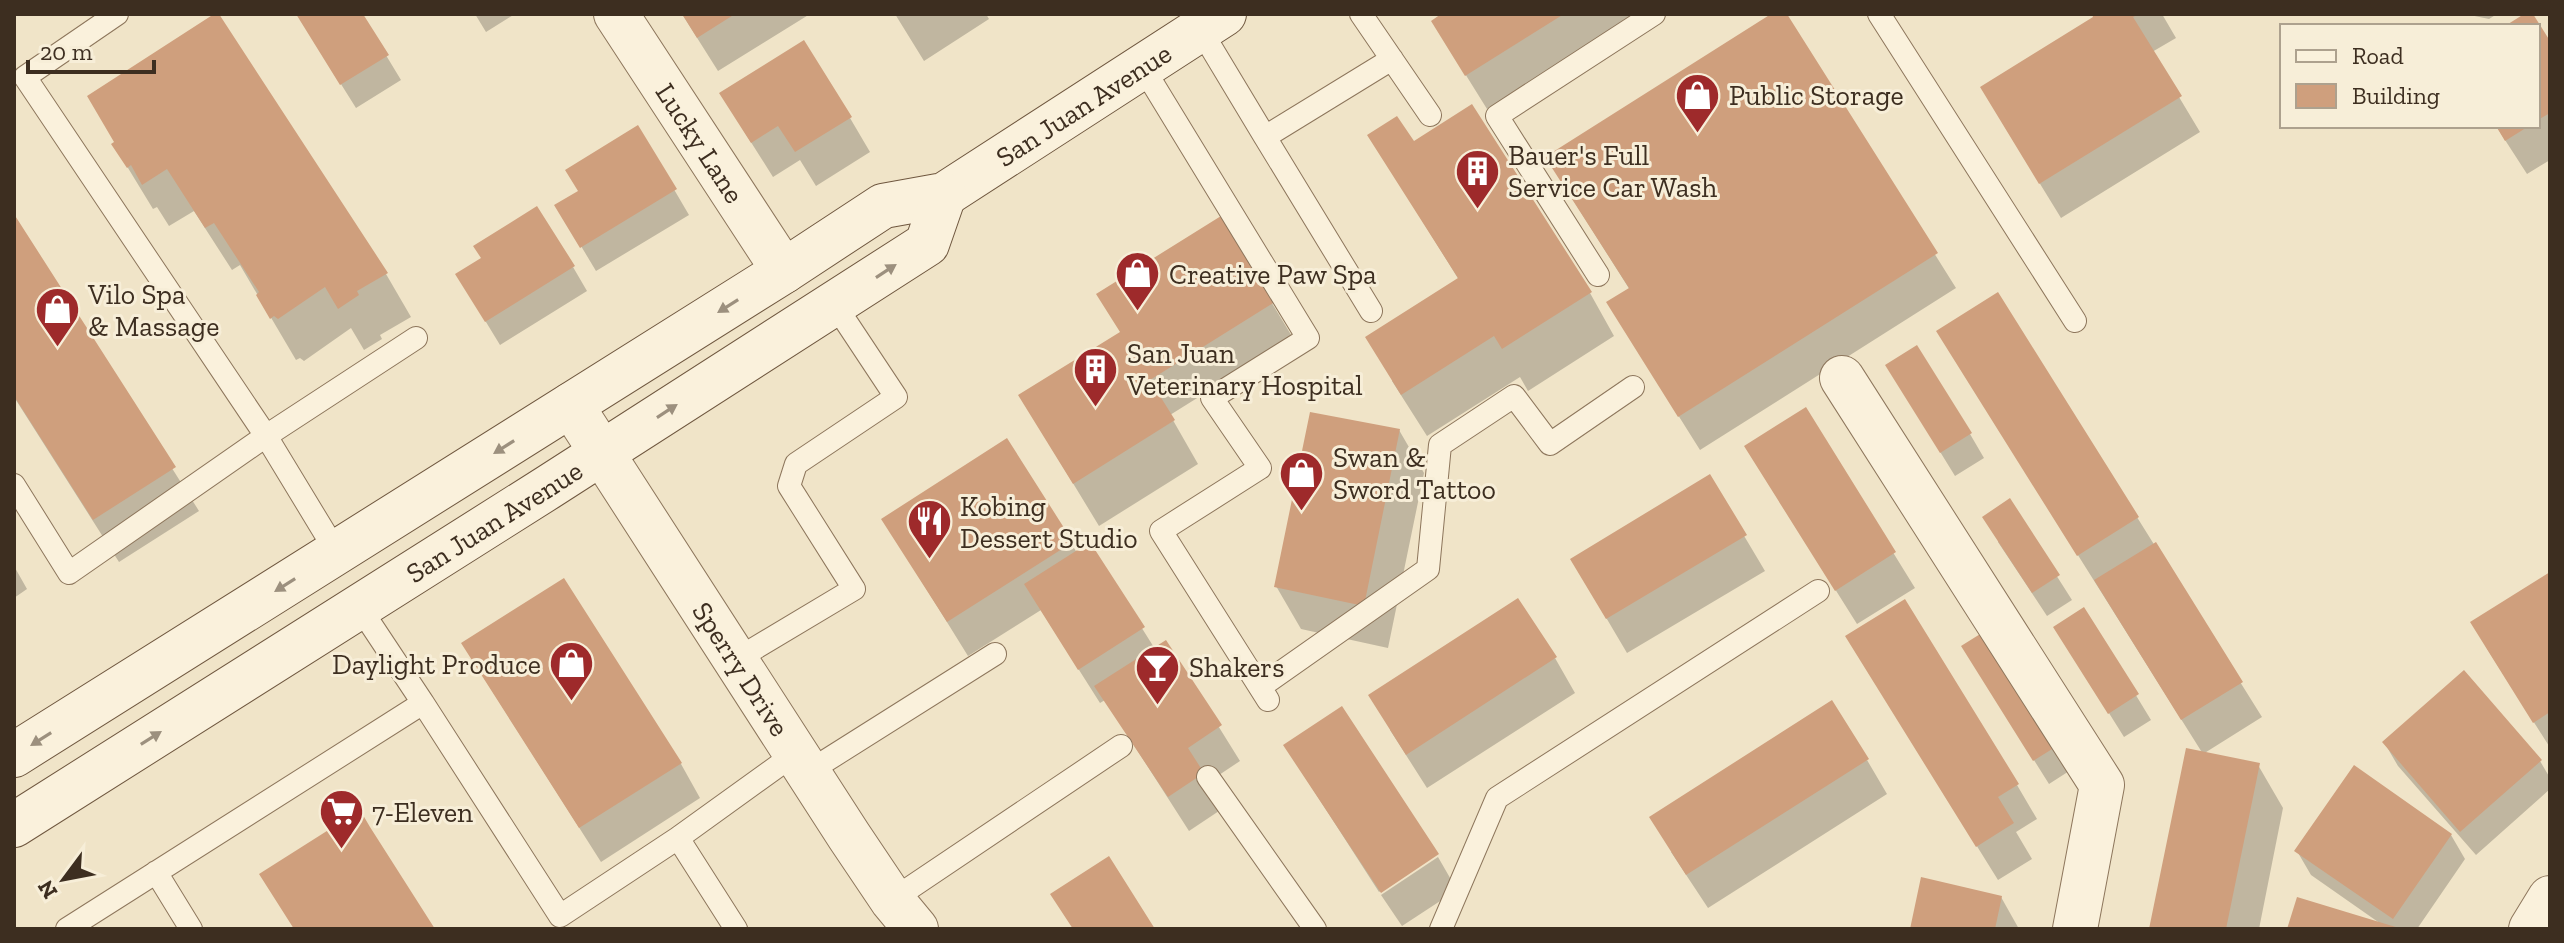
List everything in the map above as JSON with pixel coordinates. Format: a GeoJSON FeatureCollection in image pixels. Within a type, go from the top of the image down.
{"type":"FeatureCollection","features":[{"type":"Feature","properties":{"kind":"main road","name":"Lucky Lane"},"geometry":{"type":"LineString","coordinates":[[616,14],[784,271]]}},
{"type":"Feature","properties":{"kind":"main road","name":"San Juan Avenue"},"geometry":{"type":"LineString","coordinates":[[14,755],[883,206],[944,195],[1212,22]]}},
{"type":"Feature","properties":{"kind":"main road","name":"San Juan Avenue"},"geometry":{"type":"LineString","coordinates":[[14,825],[602,454],[927,244],[944,195]]}},
{"type":"Feature","properties":{"kind":"main road"},"geometry":{"type":"LineString","coordinates":[[1842,378],[2102,785],[2075,929]]}},
{"type":"Feature","properties":{"kind":"main road","name":"Sperry Drive"},"geometry":{"type":"LineString","coordinates":[[571,405],[904,914]]}},
{"type":"Feature","properties":{"kind":"main road"},"geometry":{"type":"LineString","coordinates":[[14,787],[30,777],[98,772]]}},
{"type":"Feature","properties":{"kind":"main road"},"geometry":{"type":"LineString","coordinates":[[2531,929],[2550,898]]}},
{"type":"Feature","properties":{"kind":"lane"},"geometry":{"type":"LineString","coordinates":[[117,14],[20,80],[266,436],[337,553]]}},
{"type":"Feature","properties":{"kind":"lane"},"geometry":{"type":"LineString","coordinates":[[1361,14],[1430,115]]}},
{"type":"Feature","properties":{"kind":"lane"},"geometry":{"type":"LineString","coordinates":[[1598,275],[1497,116],[1654,14]]}},
{"type":"Feature","properties":{"kind":"lane"},"geometry":{"type":"LineString","coordinates":[[1879,14],[2075,321]]}},
{"type":"Feature","properties":{"kind":"lane"},"geometry":{"type":"LineString","coordinates":[[1212,22],[1265,137],[1371,311]]}},
{"type":"Feature","properties":{"kind":"lane"},"geometry":{"type":"LineString","coordinates":[[1265,137],[1392,59]]}},
{"type":"Feature","properties":{"kind":"lane"},"geometry":{"type":"LineString","coordinates":[[1142,66],[1308,338],[1212,398],[1260,468],[1161,531],[1264,694],[1428,569],[1440,445],[1514,396],[1550,444],[1633,387]]}},
{"type":"Feature","properties":{"kind":"lane"},"geometry":{"type":"LineString","coordinates":[[737,659],[854,589],[789,486],[796,464],[896,397],[835,305]]}},
{"type":"Feature","properties":{"kind":"lane"},"geometry":{"type":"LineString","coordinates":[[14,485],[69,573],[266,436],[416,338]]}},
{"type":"Feature","properties":{"kind":"lane"},"geometry":{"type":"LineString","coordinates":[[1441,929],[1497,798],[1818,591]]}},
{"type":"Feature","properties":{"kind":"lane"},"geometry":{"type":"LineString","coordinates":[[360,608],[560,916],[678,838],[802,762],[995,654]]}},
{"type":"Feature","properties":{"kind":"lane"},"geometry":{"type":"LineString","coordinates":[[67,929],[423,703]]}},
{"type":"Feature","properties":{"kind":"lane"},"geometry":{"type":"LineString","coordinates":[[904,914],[1121,746]]}},
{"type":"Feature","properties":{"kind":"lane"},"geometry":{"type":"LineString","coordinates":[[1208,777],[1315,929]]}},
{"type":"Feature","properties":{"kind":"lane"},"geometry":{"type":"LineString","coordinates":[[678,838],[736,929]]}},
{"type":"Feature","properties":{"kind":"lane"},"geometry":{"type":"LineString","coordinates":[[156,872],[191,929]]}},
{"type":"Feature","properties":{"kind":"building"},"geometry":{"type":"Polygon","coordinates":[[[214,14],[219,14],[388,273],[357,291],[359,295],[338,309],[325,287],[278,319],[274,316],[270,319],[256,295],[259,292],[214,223],[205,228],[167,169],[142,185],[131,165],[127,168],[111,144],[114,142],[87,96],[214,14]]]}},
{"type":"Feature","properties":{"kind":"building"},"geometry":{"type":"Polygon","coordinates":[[[296,14],[363,14],[389,55],[340,85],[296,14]]]}},
{"type":"Feature","properties":{"kind":"building"},"geometry":{"type":"Polygon","coordinates":[[[682,14],[735,14],[697,38],[682,14]]]}},
{"type":"Feature","properties":{"kind":"building"},"geometry":{"type":"Polygon","coordinates":[[[1441,14],[1564,14],[1465,76],[1431,21],[1441,14]]]}},
{"type":"Feature","properties":{"kind":"building"},"geometry":{"type":"Polygon","coordinates":[[[1771,14],[1787,14],[1938,253],[1678,417],[1606,302],[1629,288],[1545,157],[1771,14]]]}},
{"type":"Feature","properties":{"kind":"building"},"geometry":{"type":"Polygon","coordinates":[[[2092,14],[2139,14],[2133,17],[2182,96],[2039,184],[1980,87],[2093,17],[2092,14]]]}},
{"type":"Feature","properties":{"kind":"building"},"geometry":{"type":"Polygon","coordinates":[[[2524,14],[2533,14],[2539,24],[2508,24],[2524,14]]]}},
{"type":"Feature","properties":{"kind":"building"},"geometry":{"type":"Polygon","coordinates":[[[2540,25],[2550,41],[2550,113],[2540,119],[2540,25]]]}},
{"type":"Feature","properties":{"kind":"building"},"geometry":{"type":"Polygon","coordinates":[[[804,40],[852,117],[795,152],[778,126],[751,143],[719,93],[804,40]]]}},
{"type":"Feature","properties":{"kind":"building","name":"Bauer's Full Service Car Wash"},"geometry":{"type":"Polygon","coordinates":[[[1472,104],[1592,292],[1502,349],[1494,336],[1401,395],[1365,337],[1458,278],[1367,135],[1397,116],[1414,141],[1472,104]]]}},
{"type":"Feature","properties":{"kind":"building"},"geometry":{"type":"Polygon","coordinates":[[[638,125],[677,189],[580,248],[554,205],[578,191],[565,170],[638,125]]]}},
{"type":"Feature","properties":{"kind":"building"},"geometry":{"type":"Polygon","coordinates":[[[2497,128],[2526,128],[2505,141],[2497,128]]]}},
{"type":"Feature","properties":{"kind":"building"},"geometry":{"type":"Polygon","coordinates":[[[537,206],[575,266],[485,322],[455,274],[481,258],[473,246],[537,206]]]}},
{"type":"Feature","properties":{"kind":"building"},"geometry":{"type":"Polygon","coordinates":[[[14,214],[176,467],[93,520],[14,396],[14,214]]]}},
{"type":"Feature","properties":{"kind":"building"},"geometry":{"type":"Polygon","coordinates":[[[1221,216],[1275,302],[1150,380],[1175,420],[1073,484],[1018,395],[1120,332],[1096,294],[1221,216]]]}},
{"type":"Feature","properties":{"kind":"building"},"geometry":{"type":"Polygon","coordinates":[[[1998,292],[2139,517],[2077,556],[1936,331],[1998,292]]]}},
{"type":"Feature","properties":{"kind":"building"},"geometry":{"type":"Polygon","coordinates":[[[1917,345],[1972,433],[1940,453],[1885,365],[1917,345]]]}},
{"type":"Feature","properties":{"kind":"building"},"geometry":{"type":"Polygon","coordinates":[[[1806,407],[1896,552],[1835,591],[1744,446],[1806,407]]]}},
{"type":"Feature","properties":{"kind":"building"},"geometry":{"type":"Polygon","coordinates":[[[1310,412],[1400,429],[1364,606],[1274,587],[1310,412]]]}},
{"type":"Feature","properties":{"kind":"building"},"geometry":{"type":"Polygon","coordinates":[[[1007,438],[1073,542],[947,622],[881,519],[1007,438]]]}},
{"type":"Feature","properties":{"kind":"building"},"geometry":{"type":"Polygon","coordinates":[[[1710,474],[1747,535],[1606,619],[1570,559],[1710,474]]]}},
{"type":"Feature","properties":{"kind":"building"},"geometry":{"type":"Polygon","coordinates":[[[2010,498],[2060,575],[2032,593],[1982,517],[2010,498]]]}},
{"type":"Feature","properties":{"kind":"building"},"geometry":{"type":"Polygon","coordinates":[[[1090,542],[1145,627],[1078,670],[1024,584],[1090,542]]]}},
{"type":"Feature","properties":{"kind":"building"},"geometry":{"type":"Polygon","coordinates":[[[2156,542],[2243,682],[2181,720],[2094,580],[2156,542]]]}},
{"type":"Feature","properties":{"kind":"building"},"geometry":{"type":"Polygon","coordinates":[[[2550,572],[2550,712],[2533,723],[2470,622],[2550,572]]]}},
{"type":"Feature","properties":{"kind":"building","name":"Daylight Produce"},"geometry":{"type":"Polygon","coordinates":[[[564,578],[682,763],[579,828],[461,643],[564,578]]]}},
{"type":"Feature","properties":{"kind":"building"},"geometry":{"type":"Polygon","coordinates":[[[1518,598],[1557,657],[1406,755],[1368,695],[1518,598]]]}},
{"type":"Feature","properties":{"kind":"building"},"geometry":{"type":"Polygon","coordinates":[[[1905,599],[2019,784],[1998,797],[2014,823],[1976,847],[1845,636],[1905,599]]]}},
{"type":"Feature","properties":{"kind":"building"},"geometry":{"type":"Polygon","coordinates":[[[2084,607],[2139,694],[2108,714],[2053,627],[2084,607]]]}},
{"type":"Feature","properties":{"kind":"building"},"geometry":{"type":"Polygon","coordinates":[[[1993,626],[2065,741],[2033,761],[1961,646],[1993,626]]]}},
{"type":"Feature","properties":{"kind":"building","name":"Shakers"},"geometry":{"type":"Polygon","coordinates":[[[1166,640],[1222,725],[1188,748],[1204,773],[1168,797],[1094,686],[1166,640]]]}},
{"type":"Feature","properties":{"kind":"building"},"geometry":{"type":"Polygon","coordinates":[[[2464,670],[2542,760],[2460,832],[2382,742],[2464,670]]]}},
{"type":"Feature","properties":{"kind":"building"},"geometry":{"type":"Polygon","coordinates":[[[1832,700],[1869,759],[1686,875],[1649,817],[1832,700]]]}},
{"type":"Feature","properties":{"kind":"building"},"geometry":{"type":"Polygon","coordinates":[[[1342,706],[1439,854],[1381,893],[1283,745],[1342,706]]]}},
{"type":"Feature","properties":{"kind":"building"},"geometry":{"type":"Polygon","coordinates":[[[2186,748],[2260,763],[2226,929],[2149,929],[2186,748]]]}},
{"type":"Feature","properties":{"kind":"building"},"geometry":{"type":"Polygon","coordinates":[[[2354,765],[2452,834],[2393,919],[2294,851],[2354,765]]]}},
{"type":"Feature","properties":{"kind":"building","name":"7-Eleven"},"geometry":{"type":"Polygon","coordinates":[[[360,810],[435,929],[294,929],[259,874],[360,810]]]}},
{"type":"Feature","properties":{"kind":"building"},"geometry":{"type":"Polygon","coordinates":[[[1109,856],[1155,929],[1073,929],[1050,894],[1109,856]]]}},
{"type":"Feature","properties":{"kind":"building"},"geometry":{"type":"Polygon","coordinates":[[[1921,877],[2002,896],[1995,929],[1910,929],[1921,877]]]}},
{"type":"Feature","properties":{"kind":"building"},"geometry":{"type":"Polygon","coordinates":[[[2297,897],[2399,928],[2399,929],[2287,929],[2297,897]]]}},
{"type":"Feature","properties":{"kind":"place","name":"Public Storage"},"geometry":{"type":"Point","coordinates":[1698,134]}},
{"type":"Feature","properties":{"kind":"place","name":"Bauer's Full Service Car Wash"},"geometry":{"type":"Point","coordinates":[1477,210]}},
{"type":"Feature","properties":{"kind":"place","name":"Creative Paw Spa"},"geometry":{"type":"Point","coordinates":[1138,313]}},
{"type":"Feature","properties":{"kind":"place","name":"Vilo Spa & Massage"},"geometry":{"type":"Point","coordinates":[57,349]}},
{"type":"Feature","properties":{"kind":"place","name":"San Juan Veterinary Hospital"},"geometry":{"type":"Point","coordinates":[1096,408]}},
{"type":"Feature","properties":{"kind":"place","name":"Swan & Sword Tattoo"},"geometry":{"type":"Point","coordinates":[1302,512]}},
{"type":"Feature","properties":{"kind":"place","name":"Kobing Dessert Studio"},"geometry":{"type":"Point","coordinates":[929,561]}},
{"type":"Feature","properties":{"kind":"place","name":"Daylight Produce"},"geometry":{"type":"Point","coordinates":[572,703]}},
{"type":"Feature","properties":{"kind":"place","name":"Shakers"},"geometry":{"type":"Point","coordinates":[1158,706]}},
{"type":"Feature","properties":{"kind":"place","name":"7-Eleven"},"geometry":{"type":"Point","coordinates":[341,851]}}]}
